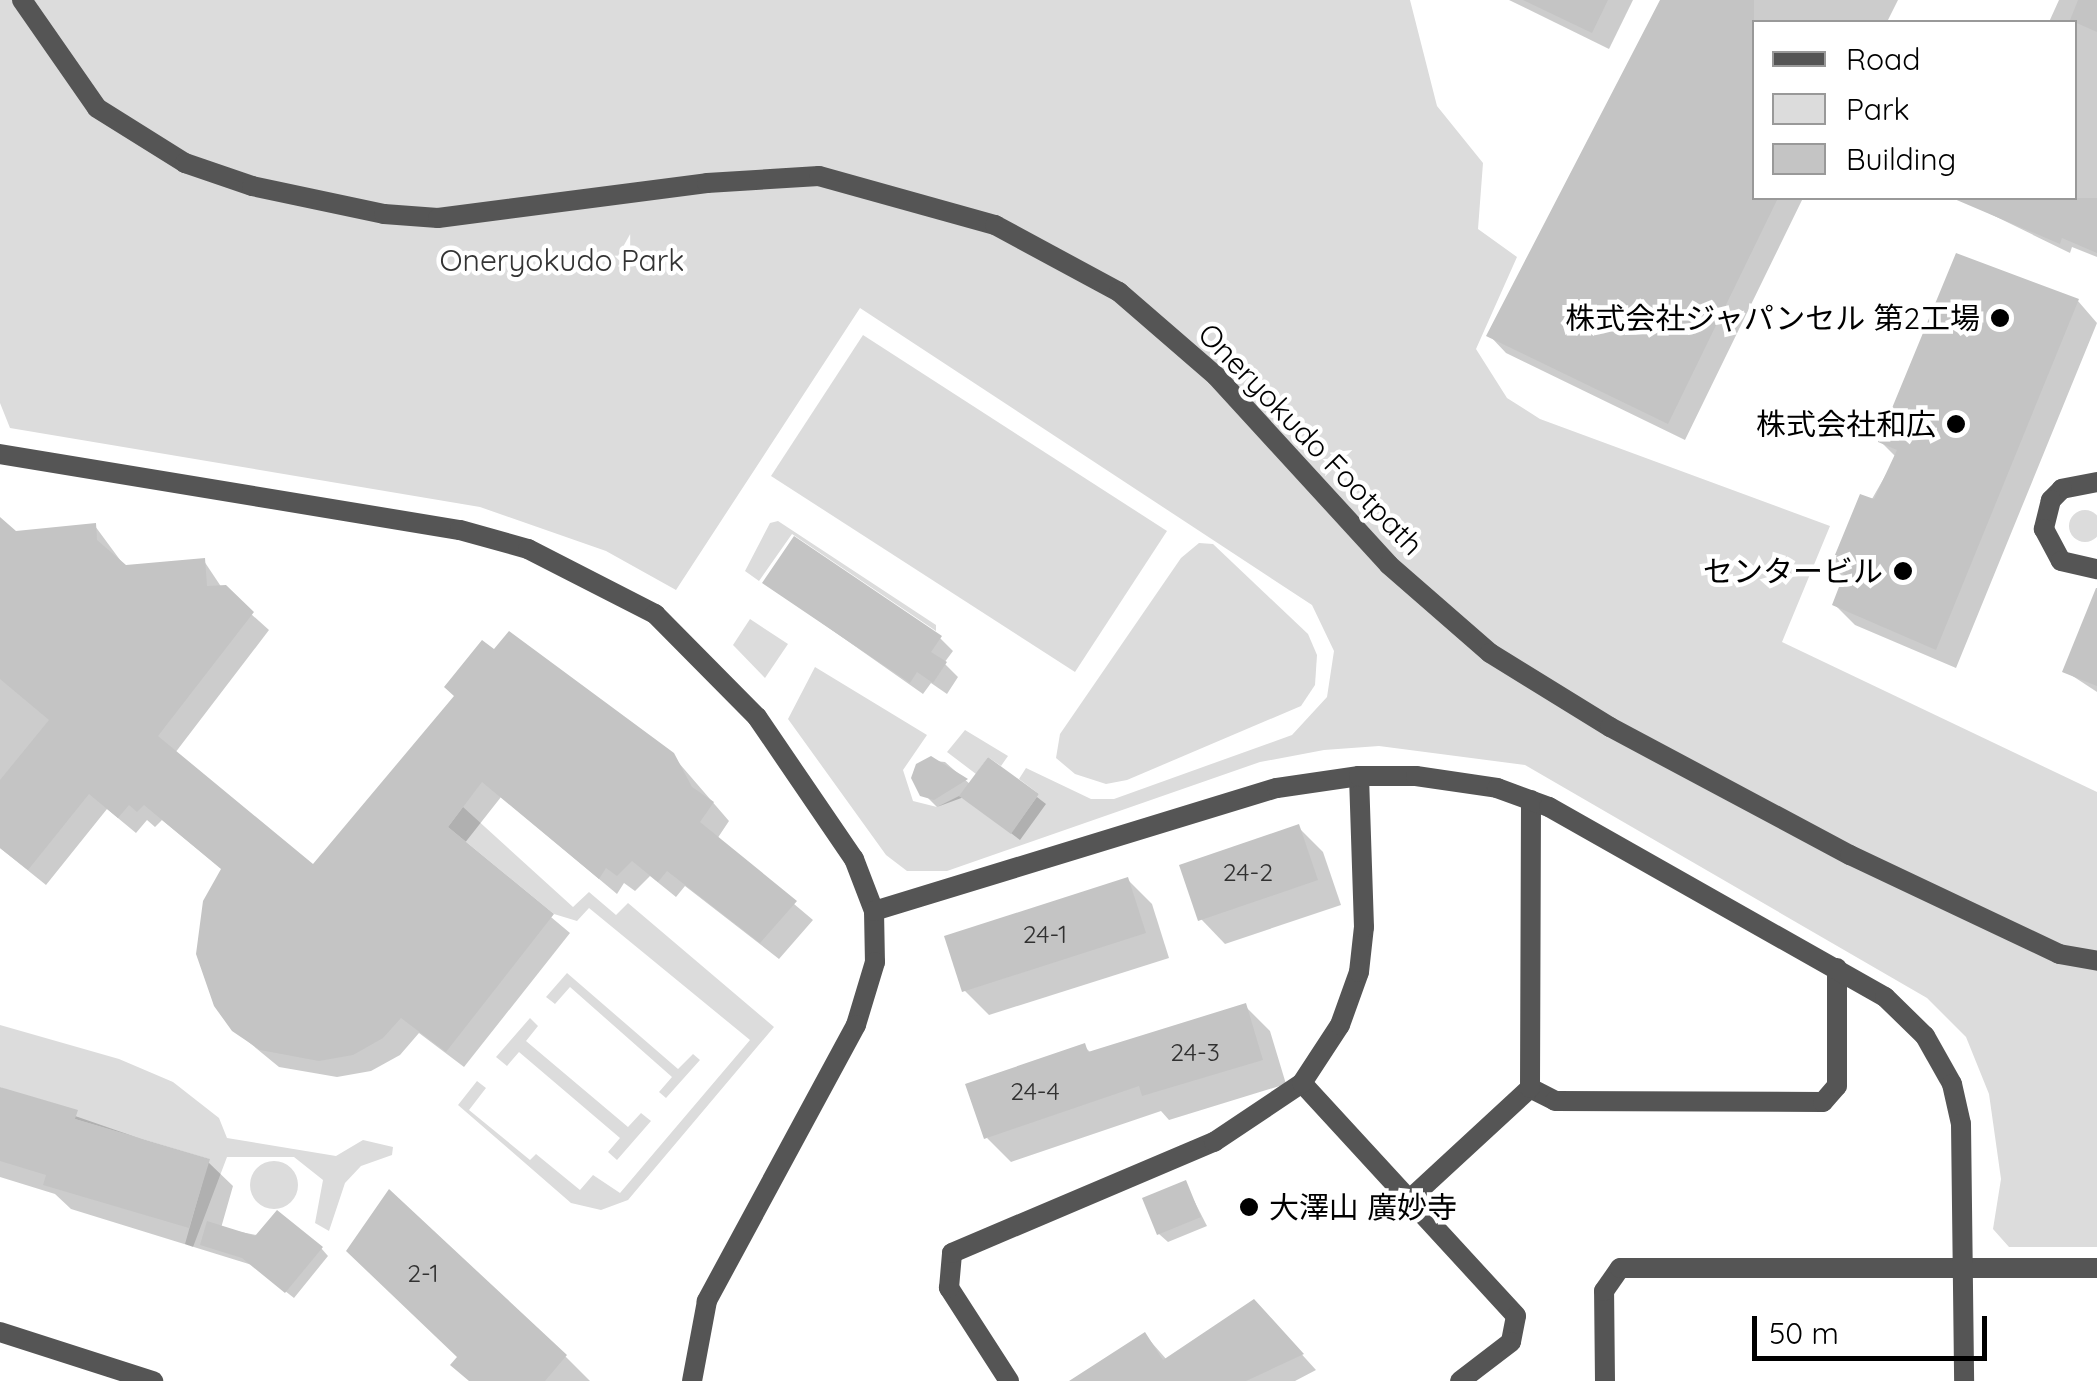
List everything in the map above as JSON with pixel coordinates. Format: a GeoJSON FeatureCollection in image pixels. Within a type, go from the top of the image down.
{"type":"FeatureCollection","features":[{"type":"Feature","properties":{"kind":"street","name":"Oneryokudo Footpath"},"geometry":{"type":"LineString","coordinates":[[22,0],[97,108],[185,163],[252,186],[384,214],[438,218],[707,183],[819,176],[995,225],[1119,292],[1216,376],[1389,565],[1490,653],[1610,727],[1850,855],[2059,954],[2097,960]]}},
{"type":"Feature","properties":{"kind":"street"},"geometry":{"type":"LineString","coordinates":[[0,454],[482,534],[626,596],[676,631],[757,717],[854,860],[874,910],[870,991],[816,1104],[707,1300],[692,1381]]}},
{"type":"Feature","properties":{"kind":"street"},"geometry":{"type":"LineString","coordinates":[[2097,482],[2062,489],[2051,500],[2044,529],[2061,561],[2097,569]]}},
{"type":"Feature","properties":{"kind":"street"},"geometry":{"type":"LineString","coordinates":[[874,910],[1277,788],[1359,776],[1457,780],[1531,800],[1837,968],[1885,997],[1925,1036],[1952,1084],[1965,1172],[1964,1381]]}},
{"type":"Feature","properties":{"kind":"street"},"geometry":{"type":"LineString","coordinates":[[1009,1381],[949,1288],[952,1253],[1214,1142],[1302,1082],[1340,1026],[1359,972],[1364,927],[1359,776]]}},
{"type":"Feature","properties":{"kind":"street"},"geometry":{"type":"LineString","coordinates":[[1411,1198],[1530,1088],[1531,800]]}},
{"type":"Feature","properties":{"kind":"street"},"geometry":{"type":"LineString","coordinates":[[1530,1088],[1555,1102],[1824,1102],[1837,1086],[1837,968]]}},
{"type":"Feature","properties":{"kind":"street"},"geometry":{"type":"LineString","coordinates":[[1302,1082],[1516,1316],[1512,1342],[1460,1381]]}},
{"type":"Feature","properties":{"kind":"street"},"geometry":{"type":"LineString","coordinates":[[1605,1381],[1604,1292],[1620,1268],[2097,1268]]}},
{"type":"Feature","properties":{"kind":"street"},"geometry":{"type":"LineString","coordinates":[[0,1332],[153,1381]]}},
{"type":"Feature","properties":{"kind":"green space","name":"Oneryokudo Park"},"geometry":{"type":"Polygon","coordinates":[[[0,0],[1410,0],[1437,106],[1483,163],[1478,229],[1517,257],[1476,349],[1507,398],[1540,419],[1830,526],[1782,642],[2097,792],[2097,1247],[2009,1247],[1993,1229],[2001,1179],[1989,1094],[1966,1037],[1927,998],[1525,765],[1379,746],[1324,750],[1260,762],[947,871],[907,871],[886,855],[788,719],[815,667],[927,735],[903,770],[913,801],[937,807],[959,796],[1014,829],[1039,794],[1019,779],[1026,768],[1091,799],[1114,799],[1292,735],[1327,697],[1334,651],[1312,605],[860,308],[676,590],[606,551],[480,507],[10,428],[0,403],[0,0]]]}},
{"type":"Feature","properties":{"kind":"green space"},"geometry":{"type":"Polygon","coordinates":[[[863,335],[1167,531],[1075,672],[771,476],[863,335]]]}},
{"type":"Feature","properties":{"kind":"green space"},"geometry":{"type":"Polygon","coordinates":[[[2085,510],[2097,514],[2097,538],[2085,542],[2073,538],[2069,526],[2073,514],[2085,510]]]}},
{"type":"Feature","properties":{"kind":"green space"},"geometry":{"type":"Polygon","coordinates":[[[778,521],[936,625],[936,631],[792,534],[759,581],[745,571],[770,523],[778,521]]]}},
{"type":"Feature","properties":{"kind":"green space"},"geometry":{"type":"Polygon","coordinates":[[[1199,543],[1213,544],[1308,634],[1317,655],[1315,685],[1301,706],[1127,780],[1106,784],[1075,774],[1056,758],[1060,734],[1181,558],[1199,543]]]}},
{"type":"Feature","properties":{"kind":"green space"},"geometry":{"type":"Polygon","coordinates":[[[750,619],[788,644],[765,678],[733,645],[750,619]]]}},
{"type":"Feature","properties":{"kind":"green space"},"geometry":{"type":"Polygon","coordinates":[[[965,730],[1008,756],[1001,766],[988,757],[976,774],[947,752],[965,730]]]}},
{"type":"Feature","properties":{"kind":"green space"},"geometry":{"type":"Polygon","coordinates":[[[463,807],[573,907],[589,892],[616,915],[628,903],[774,1027],[628,1200],[601,1210],[571,1203],[458,1105],[477,1081],[486,1088],[469,1110],[530,1160],[536,1154],[580,1190],[593,1175],[620,1193],[750,1040],[589,908],[577,921],[554,914],[448,827],[463,807]]]}},
{"type":"Feature","properties":{"kind":"green space"},"geometry":{"type":"Polygon","coordinates":[[[567,973],[678,1069],[693,1054],[700,1060],[666,1098],[659,1092],[672,1077],[570,987],[555,1004],[546,997],[567,973]]]}},
{"type":"Feature","properties":{"kind":"green space"},"geometry":{"type":"Polygon","coordinates":[[[530,1018],[538,1026],[526,1041],[628,1127],[641,1113],[651,1121],[617,1160],[608,1152],[620,1138],[519,1052],[507,1066],[496,1057],[530,1018]]]}},
{"type":"Feature","properties":{"kind":"green space"},"geometry":{"type":"Polygon","coordinates":[[[0,1025],[119,1059],[173,1082],[219,1118],[227,1138],[336,1156],[363,1140],[393,1147],[392,1155],[361,1166],[345,1183],[329,1231],[315,1223],[323,1180],[294,1157],[227,1157],[193,1247],[185,1244],[209,1159],[75,1119],[0,1087],[0,1025]]]}},
{"type":"Feature","properties":{"kind":"green space"},"geometry":{"type":"Polygon","coordinates":[[[274,1161],[291,1168],[298,1185],[291,1202],[274,1209],[257,1202],[250,1185],[257,1168],[274,1161]]]}},
{"type":"Feature","properties":{"kind":"building"},"geometry":{"type":"Polygon","coordinates":[[[1523,0],[1608,0],[1592,33],[1523,0]]]}},
{"type":"Feature","properties":{"kind":"building"},"geometry":{"type":"Polygon","coordinates":[[[1660,0],[1754,0],[1752,200],[1777,200],[1668,424],[1486,336],[1660,0]]]}},
{"type":"Feature","properties":{"kind":"building"},"geometry":{"type":"Polygon","coordinates":[[[2078,0],[2097,0],[2097,32],[2070,20],[2078,0]]]}},
{"type":"Feature","properties":{"kind":"building"},"geometry":{"type":"Polygon","coordinates":[[[2097,198],[2097,253],[2062,238],[2060,244],[1957,200],[2097,198]]]}},
{"type":"Feature","properties":{"kind":"building"},"geometry":{"type":"Polygon","coordinates":[[[1956,253],[2079,299],[1936,650],[1832,605],[1844,574],[1830,567],[1860,494],[1874,499],[1897,450],[1878,442],[1956,253]]]}},
{"type":"Feature","properties":{"kind":"building"},"geometry":{"type":"Polygon","coordinates":[[[0,517],[16,531],[96,523],[97,540],[126,565],[205,558],[207,586],[226,585],[254,612],[158,736],[313,864],[454,696],[444,687],[482,640],[494,649],[509,631],[674,753],[692,787],[714,802],[700,822],[797,901],[760,943],[667,871],[658,882],[632,861],[617,876],[606,868],[599,879],[482,782],[448,827],[554,914],[446,1052],[401,1018],[383,1038],[353,1055],[319,1061],[260,1050],[232,1031],[214,1006],[196,954],[203,901],[221,869],[144,805],[137,812],[129,805],[118,818],[89,794],[28,870],[0,848],[0,780],[49,720],[0,679],[0,517]]]}},
{"type":"Feature","properties":{"kind":"building"},"geometry":{"type":"Polygon","coordinates":[[[794,536],[942,636],[931,652],[947,662],[933,683],[917,672],[910,683],[762,583],[794,536]]]}},
{"type":"Feature","properties":{"kind":"building"},"geometry":{"type":"Polygon","coordinates":[[[2097,588],[2097,686],[2062,672],[2097,588]]]}},
{"type":"Feature","properties":{"kind":"building"},"geometry":{"type":"Polygon","coordinates":[[[931,756],[968,779],[934,800],[920,796],[911,778],[916,764],[931,756]]]}},
{"type":"Feature","properties":{"kind":"building"},"geometry":{"type":"Polygon","coordinates":[[[988,757],[1039,794],[1011,834],[959,796],[988,757]]]}},
{"type":"Feature","properties":{"kind":"building"},"geometry":{"type":"Polygon","coordinates":[[[1299,824],[1318,880],[1198,921],[1179,865],[1299,824]]]}},
{"type":"Feature","properties":{"kind":"building"},"geometry":{"type":"Polygon","coordinates":[[[1128,877],[1146,933],[962,992],[944,936],[1128,877]]]}},
{"type":"Feature","properties":{"kind":"building"},"geometry":{"type":"Polygon","coordinates":[[[1246,1003],[1263,1060],[1142,1096],[1139,1086],[984,1139],[965,1084],[1085,1043],[1088,1052],[1246,1003]]]}},
{"type":"Feature","properties":{"kind":"building"},"geometry":{"type":"Polygon","coordinates":[[[0,1087],[78,1110],[75,1119],[210,1159],[189,1228],[43,1185],[46,1175],[0,1161],[0,1087]]]}},
{"type":"Feature","properties":{"kind":"building"},"geometry":{"type":"Polygon","coordinates":[[[1186,1180],[1201,1217],[1157,1235],[1142,1198],[1186,1180]]]}},
{"type":"Feature","properties":{"kind":"building"},"geometry":{"type":"Polygon","coordinates":[[[389,1189],[567,1355],[545,1381],[469,1381],[450,1365],[457,1357],[346,1251],[389,1189]]]}},
{"type":"Feature","properties":{"kind":"building"},"geometry":{"type":"Polygon","coordinates":[[[277,1210],[323,1247],[285,1293],[242,1258],[200,1245],[207,1221],[255,1236],[277,1210]]]}},
{"type":"Feature","properties":{"kind":"building"},"geometry":{"type":"Polygon","coordinates":[[[1254,1299],[1304,1354],[1246,1381],[1069,1381],[1145,1332],[1163,1360],[1254,1299]]]}},
{"type":"Feature","properties":{"kind":"place","name":"株式会社ジャパンセル 第2工場"},"geometry":{"type":"Point","coordinates":[2000,318]}},
{"type":"Feature","properties":{"kind":"place","name":"株式会社和広"},"geometry":{"type":"Point","coordinates":[1956,424]}},
{"type":"Feature","properties":{"kind":"place","name":"センタービル"},"geometry":{"type":"Point","coordinates":[1903,571]}},
{"type":"Feature","properties":{"kind":"place","name":"大澤山 廣妙寺"},"geometry":{"type":"Point","coordinates":[1249,1207]}}]}
